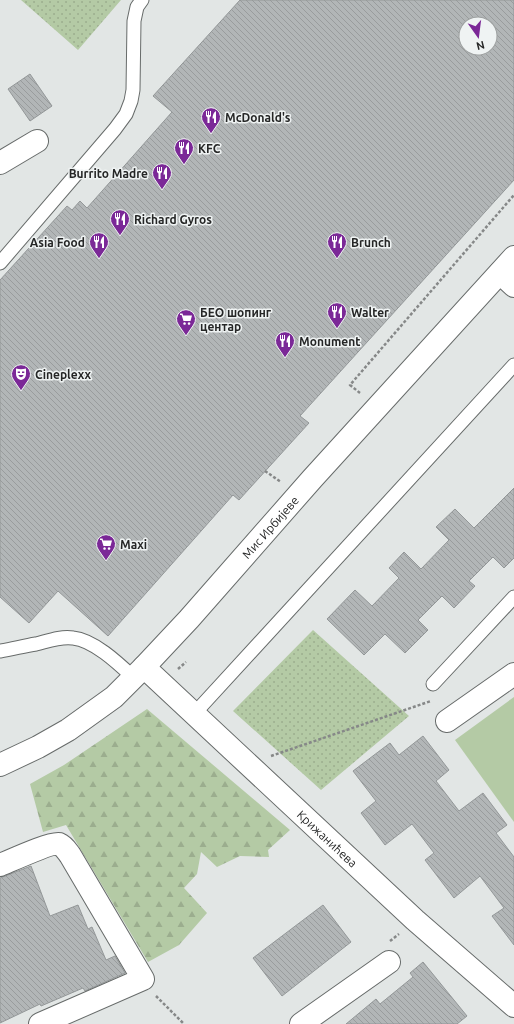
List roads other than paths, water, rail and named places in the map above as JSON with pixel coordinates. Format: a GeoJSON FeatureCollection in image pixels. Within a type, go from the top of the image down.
{"type":"FeatureCollection","features":[{"type":"Feature","properties":{"kind":"street"},"geometry":{"type":"LineString","coordinates":[[0,163],[37,141]]}},
{"type":"Feature","properties":{"kind":"street","name":"Мис Ирбијеве"},"geometry":{"type":"LineString","coordinates":[[0,765],[38,747],[68,730],[109,701],[139,672],[189,619],[318,473],[507,279],[514,257]]}},
{"type":"Feature","properties":{"kind":"street","name":"Крижанићева"},"geometry":{"type":"LineString","coordinates":[[139,672],[194,714],[415,920],[511,998]]}},
{"type":"Feature","properties":{"kind":"street"},"geometry":{"type":"LineString","coordinates":[[447,721],[514,674]]}},
{"type":"Feature","properties":{"kind":"street"},"geometry":{"type":"LineString","coordinates":[[0,865],[51,845],[60,844],[70,855],[143,979],[40,1024]]}},
{"type":"Feature","properties":{"kind":"street"},"geometry":{"type":"LineString","coordinates":[[301,1024],[388,953]]}},
{"type":"Feature","properties":{"kind":"lane"},"geometry":{"type":"LineString","coordinates":[[0,263],[115,129],[126,114],[133,90],[134,21],[137,7],[142,0]]}},
{"type":"Feature","properties":{"kind":"lane"},"geometry":{"type":"LineString","coordinates":[[194,714],[514,365]]}},
{"type":"Feature","properties":{"kind":"lane"},"geometry":{"type":"LineString","coordinates":[[432,684],[514,598]]}},
{"type":"Feature","properties":{"kind":"lane"},"geometry":{"type":"LineString","coordinates":[[0,651],[71,637],[80,639],[101,650],[115,660],[139,672]]}},
{"type":"Feature","properties":{"kind":"place","name":"McDonald's"},"geometry":{"type":"Point","coordinates":[211,134]}},
{"type":"Feature","properties":{"kind":"place","name":"KFC"},"geometry":{"type":"Point","coordinates":[184,165]}},
{"type":"Feature","properties":{"kind":"place","name":"Burrito Madre"},"geometry":{"type":"Point","coordinates":[162,190]}},
{"type":"Feature","properties":{"kind":"place","name":"Richard Gyros"},"geometry":{"type":"Point","coordinates":[120,236]}},
{"type":"Feature","properties":{"kind":"place","name":"Asia Food"},"geometry":{"type":"Point","coordinates":[99,259]}},
{"type":"Feature","properties":{"kind":"place","name":"Brunch"},"geometry":{"type":"Point","coordinates":[337,259]}},
{"type":"Feature","properties":{"kind":"place","name":"Walter"},"geometry":{"type":"Point","coordinates":[337,329]}},
{"type":"Feature","properties":{"kind":"place","name":"БЕО шопинг центар"},"geometry":{"type":"Point","coordinates":[186,336]}},
{"type":"Feature","properties":{"kind":"place","name":"Monument"},"geometry":{"type":"Point","coordinates":[285,358]}},
{"type":"Feature","properties":{"kind":"place","name":"Cineplexx"},"geometry":{"type":"Point","coordinates":[21,391]}},
{"type":"Feature","properties":{"kind":"place","name":"Maxi"},"geometry":{"type":"Point","coordinates":[106,561]}}]}
